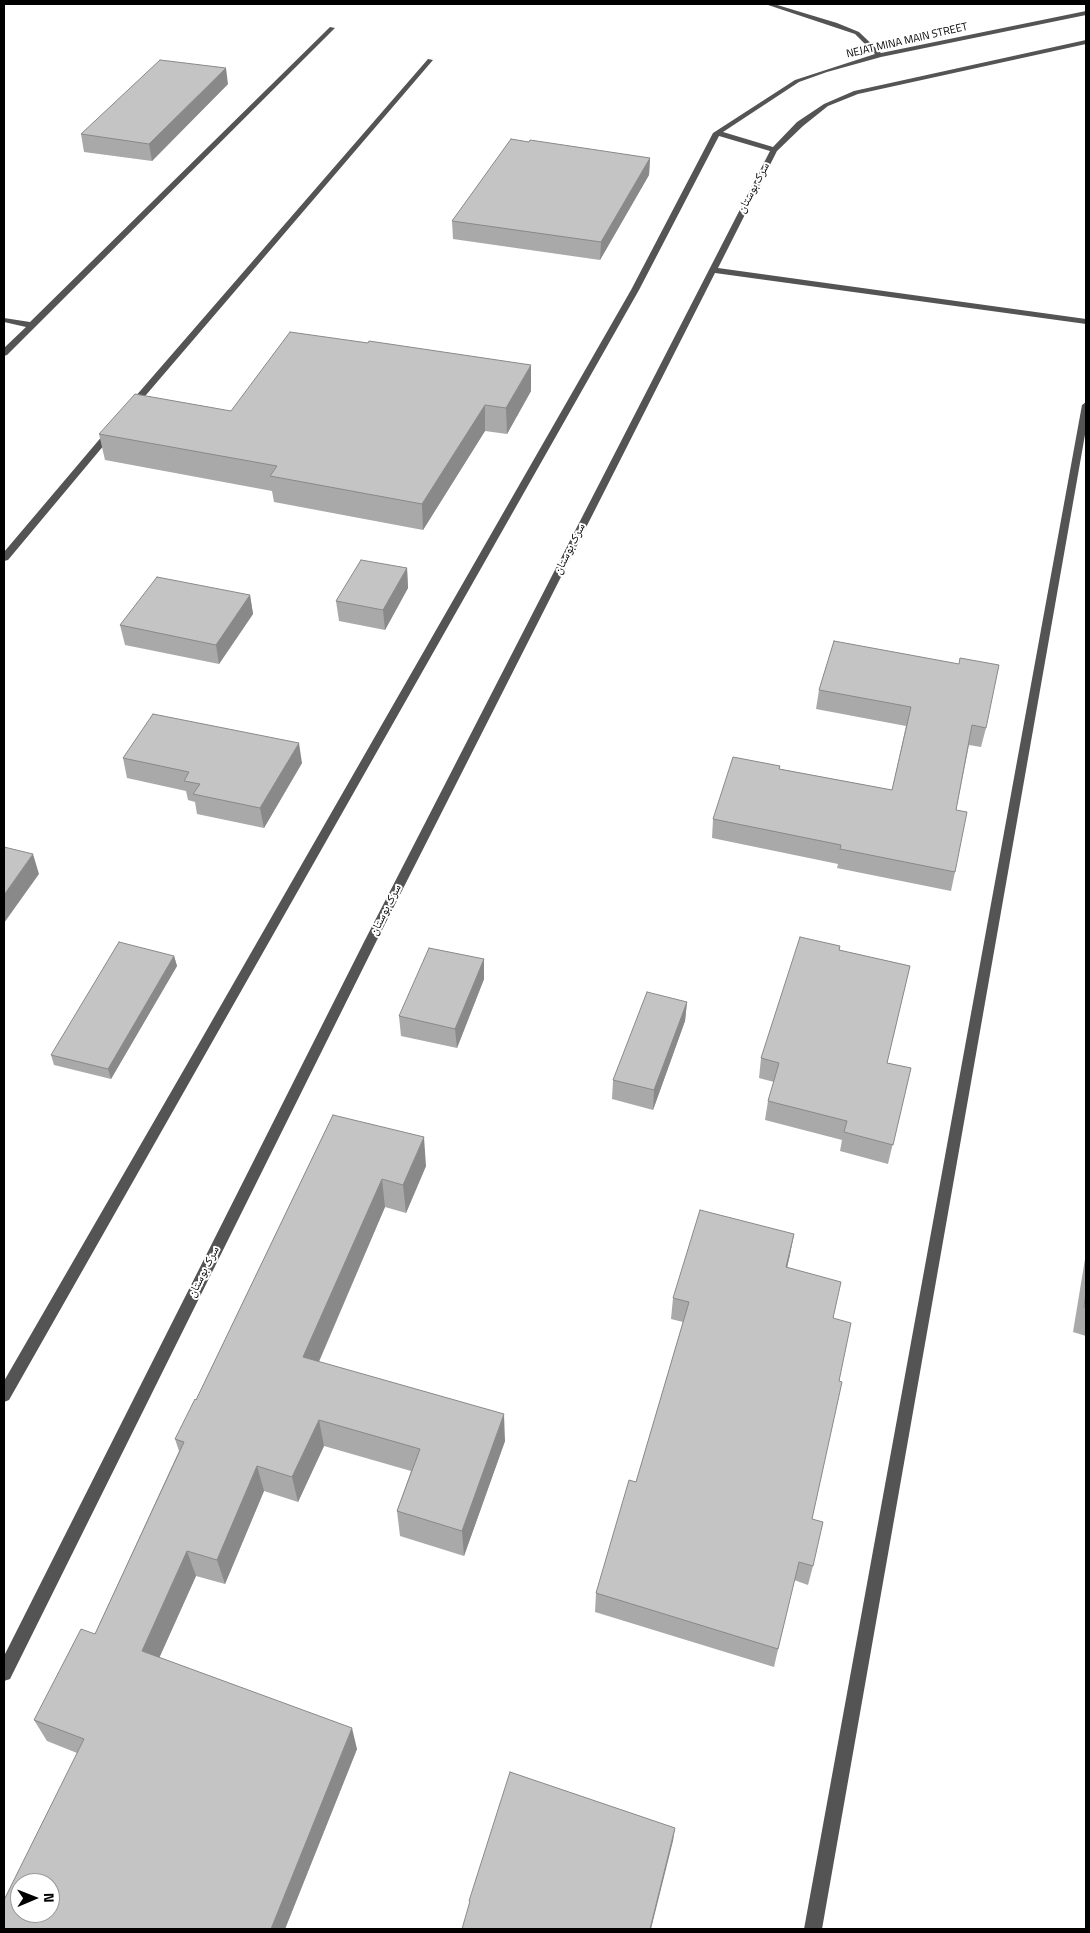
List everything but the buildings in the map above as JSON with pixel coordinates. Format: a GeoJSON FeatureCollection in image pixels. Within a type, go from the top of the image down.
{"type":"FeatureCollection","features":[{"type":"Feature","properties":{"kind":"street"},"geometry":{"type":"LineString","coordinates":[[768,4],[835,24],[857,33],[880,55]]}},
{"type":"Feature","properties":{"kind":"street","name":"NEJAT MINA MAIN STREET"},"geometry":{"type":"LineString","coordinates":[[717,133],[798,81],[825,71],[880,55],[1086,13]]}},
{"type":"Feature","properties":{"kind":"street"},"geometry":{"type":"LineString","coordinates":[[4,353],[332,28]]}},
{"type":"Feature","properties":{"kind":"street"},"geometry":{"type":"LineString","coordinates":[[4,1395],[630,299],[717,133],[774,150],[800,124],[826,105],[856,92],[1086,42]]}},
{"type":"Feature","properties":{"kind":"street"},"geometry":{"type":"LineString","coordinates":[[123,417],[430,60]]}},
{"type":"Feature","properties":{"kind":"street","name":"سرک بوستان"},"geometry":{"type":"LineString","coordinates":[[4,1673],[367,948],[774,150]]}},
{"type":"Feature","properties":{"kind":"street"},"geometry":{"type":"LineString","coordinates":[[712,270],[1086,322]]}},
{"type":"Feature","properties":{"kind":"street"},"geometry":{"type":"LineString","coordinates":[[4,320],[31,325]]}},
{"type":"Feature","properties":{"kind":"street"},"geometry":{"type":"LineString","coordinates":[[813,1929],[1086,405]]}},
{"type":"Feature","properties":{"kind":"street"},"geometry":{"type":"LineString","coordinates":[[4,558],[116,425]]}}]}
